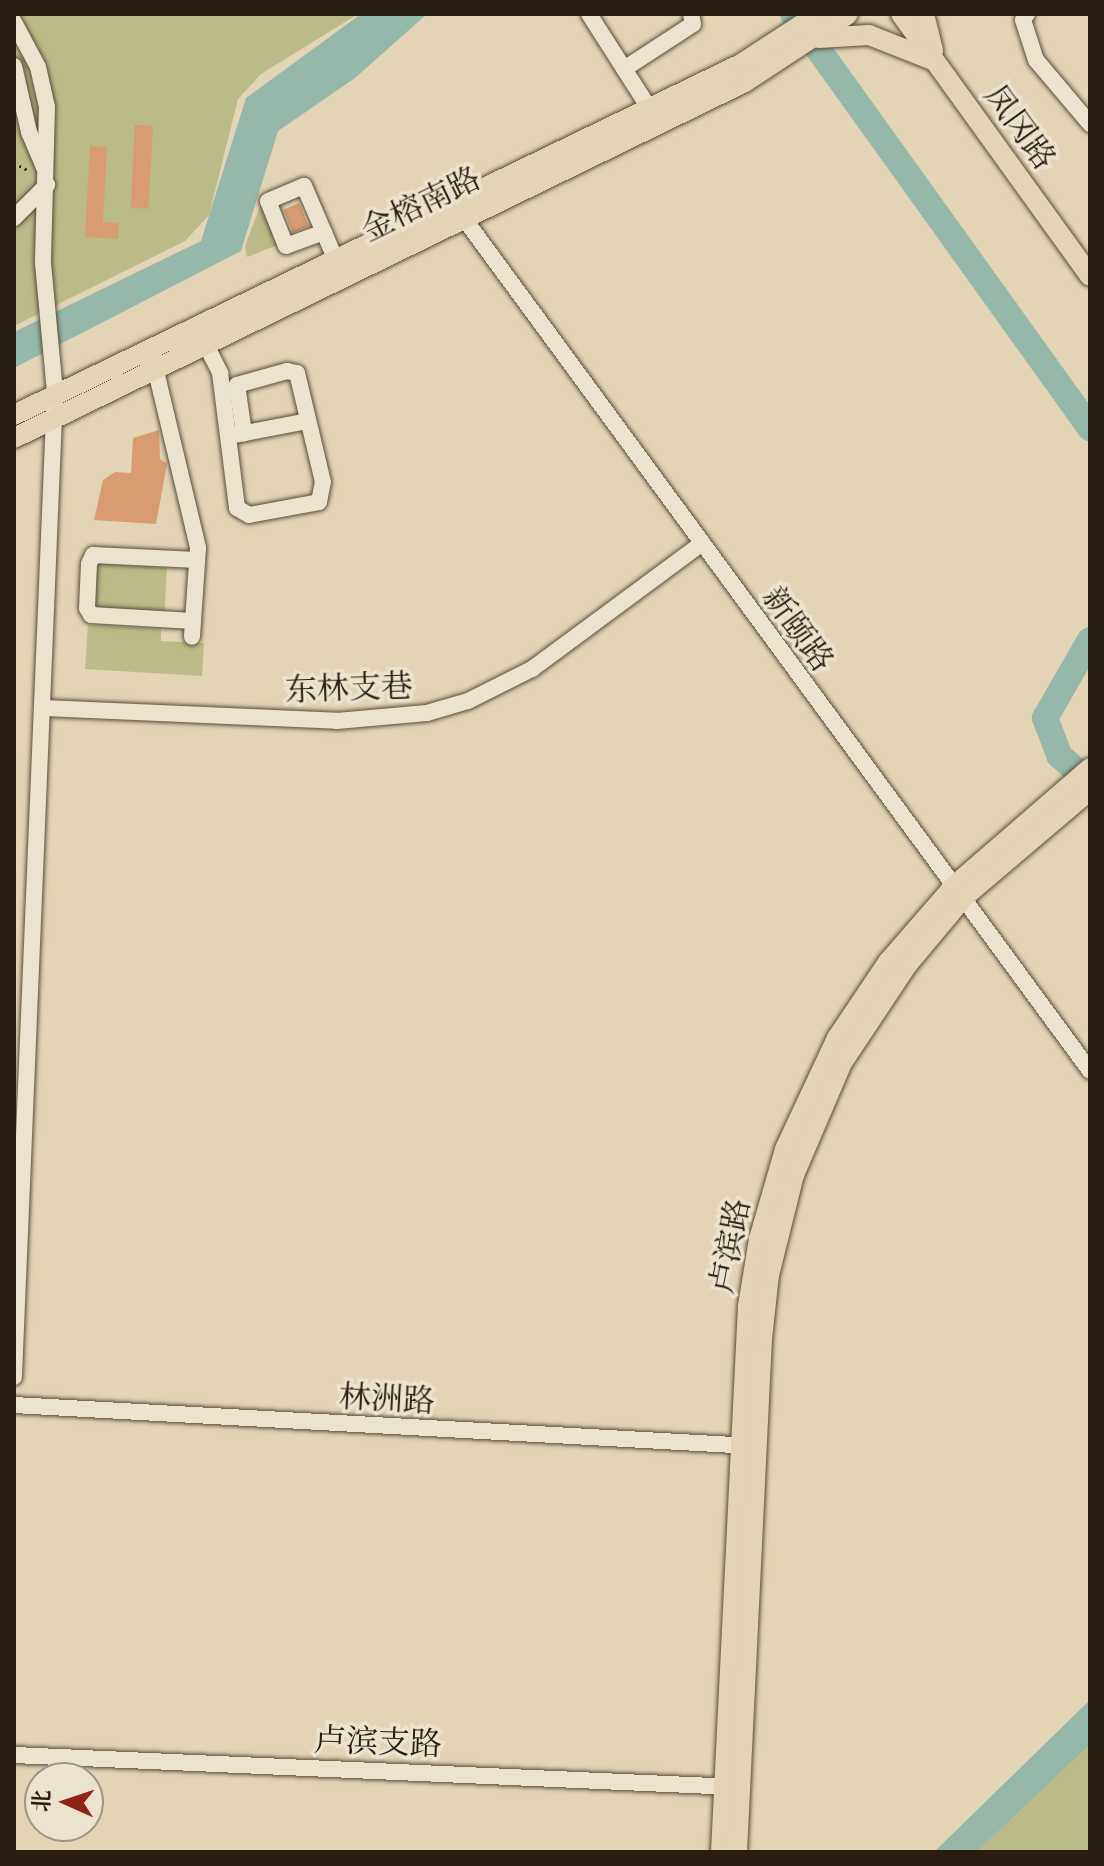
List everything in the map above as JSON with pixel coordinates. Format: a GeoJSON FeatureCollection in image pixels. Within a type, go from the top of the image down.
{"type":"FeatureCollection","features":[{"type":"Feature","properties":{"kind":"main road","name":"凤冈路"},"geometry":{"type":"LineString","coordinates":[[901,14],[1090,276]]}},
{"type":"Feature","properties":{"kind":"main road"},"geometry":{"type":"LineString","coordinates":[[924,14],[936,63]]}},
{"type":"Feature","properties":{"kind":"main road"},"geometry":{"type":"LineString","coordinates":[[821,22],[899,43],[936,63]]}},
{"type":"Feature","properties":{"kind":"main road","name":"金榕南路"},"geometry":{"type":"LineString","coordinates":[[14,438],[463,217],[778,53],[821,22]]}},
{"type":"Feature","properties":{"kind":"main road","name":"金榕南路"},"geometry":{"type":"LineString","coordinates":[[14,415],[649,108],[778,53]]}},
{"type":"Feature","properties":{"kind":"main road","name":"卢滨路"},"geometry":{"type":"LineString","coordinates":[[721,1852],[732,1787],[748,1446],[752,1273],[768,1204],[796,1121],[860,1001],[958,892],[1066,800],[1090,768]]}},
{"type":"Feature","properties":{"kind":"main road"},"geometry":{"type":"LineString","coordinates":[[1066,800],[1090,790]]}},
{"type":"Feature","properties":{"kind":"main road"},"geometry":{"type":"LineString","coordinates":[[732,1787],[737,1852]]}},
{"type":"Feature","properties":{"kind":"street"},"geometry":{"type":"LineString","coordinates":[[589,14],[649,108]]}},
{"type":"Feature","properties":{"kind":"street"},"geometry":{"type":"LineString","coordinates":[[624,69],[693,24],[691,14]]}},
{"type":"Feature","properties":{"kind":"street"},"geometry":{"type":"LineString","coordinates":[[1027,14],[1023,20],[1036,60],[1090,124]]}},
{"type":"Feature","properties":{"kind":"street"},"geometry":{"type":"LineString","coordinates":[[14,22],[38,67],[47,107],[48,180],[43,263],[55,393],[14,1377]]}},
{"type":"Feature","properties":{"kind":"street"},"geometry":{"type":"LineString","coordinates":[[14,66],[29,132],[48,180]]}},
{"type":"Feature","properties":{"kind":"street"},"geometry":{"type":"LineString","coordinates":[[14,218],[48,180]]}},
{"type":"Feature","properties":{"kind":"street","name":"新颐路"},"geometry":{"type":"LineString","coordinates":[[463,217],[1090,1071]]}},
{"type":"Feature","properties":{"kind":"street"},"geometry":{"type":"LineString","coordinates":[[324,232],[335,258]]}},
{"type":"Feature","properties":{"kind":"street"},"geometry":{"type":"LineString","coordinates":[[205,343],[220,373],[237,434]]}},
{"type":"Feature","properties":{"kind":"street"},"geometry":{"type":"LineString","coordinates":[[155,367],[197,560],[193,629],[91,615],[87,608],[89,564],[93,555],[197,560]]}},
{"type":"Feature","properties":{"kind":"street"},"geometry":{"type":"LineString","coordinates":[[287,371],[297,373],[323,482],[319,502],[241,513],[237,434],[237,385],[287,371]]}},
{"type":"Feature","properties":{"kind":"street"},"geometry":{"type":"LineString","coordinates":[[237,434],[308,421]]}},
{"type":"Feature","properties":{"kind":"street","name":"东林支巷"},"geometry":{"type":"LineString","coordinates":[[44,708],[337,721],[427,713],[468,701],[532,669],[701,544]]}},
{"type":"Feature","properties":{"kind":"street","name":"林洲路"},"geometry":{"type":"LineString","coordinates":[[14,1405],[748,1446]]}},
{"type":"Feature","properties":{"kind":"street","name":"卢滨支路"},"geometry":{"type":"LineString","coordinates":[[14,1755],[732,1787]]}},
{"type":"Feature","properties":{"kind":"green space"},"geometry":{"type":"Polygon","coordinates":[[[14,14],[358,14],[261,74],[238,99],[209,215],[185,241],[14,326],[14,14]]]}},
{"type":"Feature","properties":{"kind":"green space"},"geometry":{"type":"Polygon","coordinates":[[[262,201],[283,243],[247,257],[245,246],[262,201]]]}},
{"type":"Feature","properties":{"kind":"green space"},"geometry":{"type":"Polygon","coordinates":[[[95,564],[167,568],[165,612],[93,608],[95,564]]]}},
{"type":"Feature","properties":{"kind":"green space"},"geometry":{"type":"Polygon","coordinates":[[[88,625],[161,629],[161,641],[204,643],[202,676],[85,669],[88,625]]]}},
{"type":"Feature","properties":{"kind":"green space"},"geometry":{"type":"Polygon","coordinates":[[[1090,1738],[1090,1852],[970,1852],[1090,1738]]]}},
{"type":"Feature","properties":{"kind":"shaded area"},"geometry":{"type":"Polygon","coordinates":[[[361,14],[427,14],[355,78],[278,131],[241,251],[14,368],[14,332],[201,241],[246,98],[361,14]]]}},
{"type":"Feature","properties":{"kind":"shaded area"},"geometry":{"type":"Polygon","coordinates":[[[1090,1700],[1090,1744],[976,1852],[934,1852],[1090,1700]]]}},
{"type":"Feature","properties":{"kind":"building"},"geometry":{"type":"Polygon","coordinates":[[[135,125],[153,126],[149,209],[131,208],[135,125]]]}},
{"type":"Feature","properties":{"kind":"building"},"geometry":{"type":"Polygon","coordinates":[[[90,146],[107,147],[103,222],[119,223],[118,239],[85,237],[90,146]]]}},
{"type":"Feature","properties":{"kind":"building"},"geometry":{"type":"Polygon","coordinates":[[[299,203],[309,226],[293,233],[283,210],[299,203]]]}},
{"type":"Feature","properties":{"kind":"building"},"geometry":{"type":"Polygon","coordinates":[[[159,430],[160,459],[167,464],[156,524],[94,520],[103,480],[115,472],[131,473],[133,438],[159,430]]]}},
{"type":"Feature","properties":{"kind":"waterway"},"geometry":{"type":"LineString","coordinates":[[793,14],[1090,428]]}},
{"type":"Feature","properties":{"kind":"waterway"},"geometry":{"type":"LineString","coordinates":[[1090,640],[1045,718],[1059,755],[1090,783]]}}]}
